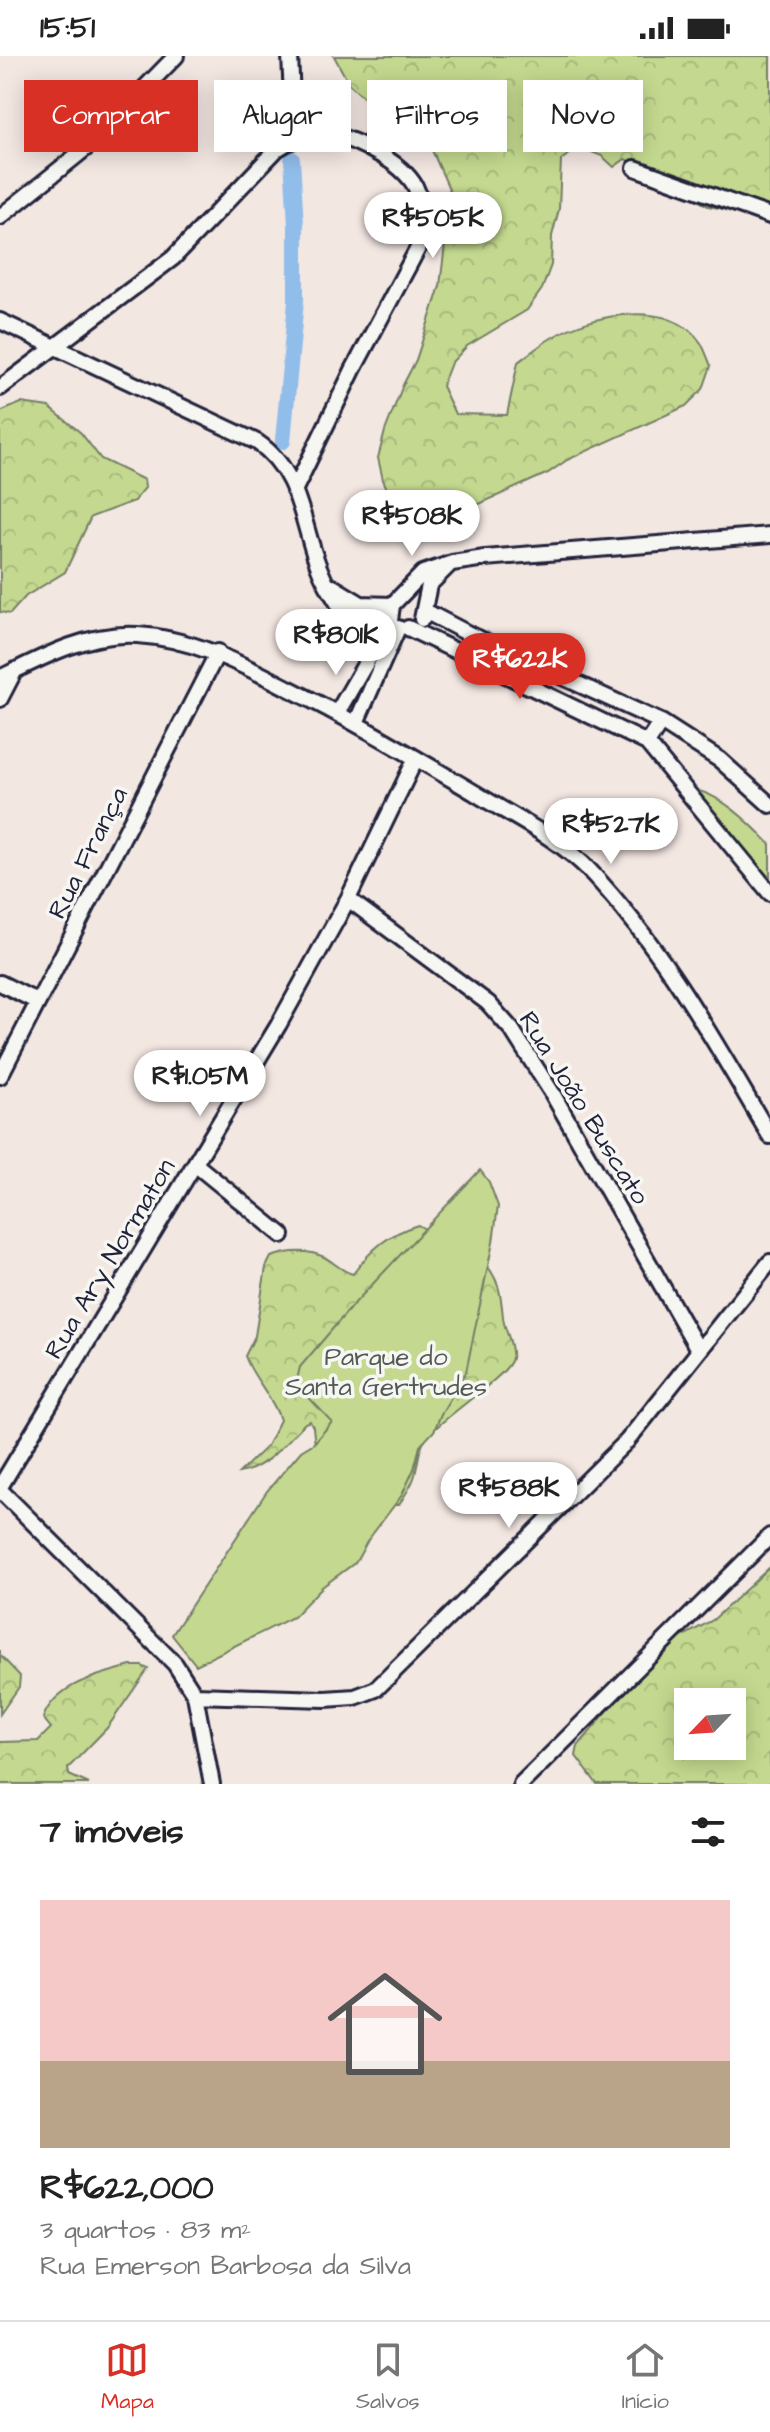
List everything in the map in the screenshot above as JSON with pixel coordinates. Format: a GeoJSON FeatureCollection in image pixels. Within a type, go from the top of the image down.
{"type":"FeatureCollection","features":[{"type":"Feature","properties":{"kind":"street"},"geometry":{"type":"LineString","coordinates":[[0,217],[86,148],[176,56]]}},
{"type":"Feature","properties":{"kind":"street"},"geometry":{"type":"LineString","coordinates":[[289,80],[290,56]]}},
{"type":"Feature","properties":{"kind":"street"},"geometry":{"type":"LineString","coordinates":[[294,491],[353,370],[425,235],[424,209],[414,183],[389,159],[351,139]]}},
{"type":"Feature","properties":{"kind":"street"},"geometry":{"type":"LineString","coordinates":[[0,388],[173,258],[278,152]]}},
{"type":"Feature","properties":{"kind":"street"},"geometry":{"type":"LineString","coordinates":[[635,168],[770,216]]}},
{"type":"Feature","properties":{"kind":"street"},"geometry":{"type":"LineString","coordinates":[[0,321],[257,442],[275,454],[294,491],[325,581],[367,659]]}},
{"type":"Feature","properties":{"kind":"street"},"geometry":{"type":"LineString","coordinates":[[337,713],[367,659],[423,573],[452,563],[485,558],[770,535]]}},
{"type":"Feature","properties":{"kind":"street"},"geometry":{"type":"LineString","coordinates":[[325,581],[351,600],[419,622],[432,580],[452,563]]}},
{"type":"Feature","properties":{"kind":"street"},"geometry":{"type":"LineString","coordinates":[[356,723],[396,616],[413,599],[424,609],[467,633],[661,722],[720,760],[770,805]]}},
{"type":"Feature","properties":{"kind":"street"},"geometry":{"type":"LineString","coordinates":[[339,604],[365,616],[396,616],[647,743],[770,893]]}},
{"type":"Feature","properties":{"kind":"street"},"geometry":{"type":"LineString","coordinates":[[0,678],[78,643],[112,636],[159,638],[218,652],[356,723],[416,758],[558,844],[587,868],[619,903],[669,971],[770,1136]]}},
{"type":"Feature","properties":{"kind":"street","name":"Rua França"},"geometry":{"type":"LineString","coordinates":[[0,1076],[218,652]]}},
{"type":"Feature","properties":{"kind":"street"},"geometry":{"type":"LineString","coordinates":[[0,699],[14,671]]}},
{"type":"Feature","properties":{"kind":"street"},"geometry":{"type":"LineString","coordinates":[[647,743],[661,722]]}},
{"type":"Feature","properties":{"kind":"street","name":"Rua Ary Normaton"},"geometry":{"type":"LineString","coordinates":[[0,1489],[279,1024],[348,899],[416,758]]}},
{"type":"Feature","properties":{"kind":"street","name":"Rua João Buscato"},"geometry":{"type":"LineString","coordinates":[[348,899],[488,1003],[512,1030],[552,1093],[699,1351]]}},
{"type":"Feature","properties":{"kind":"street"},"geometry":{"type":"LineString","coordinates":[[0,983],[38,1002]]}},
{"type":"Feature","properties":{"kind":"street"},"geometry":{"type":"LineString","coordinates":[[195,1164],[282,1235]]}},
{"type":"Feature","properties":{"kind":"street"},"geometry":{"type":"LineString","coordinates":[[195,1695],[325,1699],[355,1697],[376,1689],[627,1441],[770,1262]]}},
{"type":"Feature","properties":{"kind":"street"},"geometry":{"type":"LineString","coordinates":[[0,1489],[175,1664],[195,1695],[212,1784]]}},
{"type":"Feature","properties":{"kind":"street"},"geometry":{"type":"LineString","coordinates":[[521,1784],[770,1536]]}},
{"type":"Feature","properties":{"kind":"green space"},"geometry":{"type":"Polygon","coordinates":[[[334,56],[770,56],[770,217],[708,206],[625,159],[614,167],[602,156],[592,152],[643,152],[643,80],[523,80],[523,152],[572,152],[561,160],[559,209],[552,236],[551,265],[542,289],[527,310],[467,346],[451,363],[442,386],[455,414],[507,415],[518,362],[569,329],[631,314],[671,320],[688,329],[701,343],[711,366],[703,389],[686,406],[477,505],[411,520],[394,504],[383,480],[378,458],[385,431],[416,360],[440,286],[446,236],[455,213],[450,191],[433,152],[507,152],[507,80],[367,80],[367,101],[351,86],[351,80],[347,80],[334,56]]]}},
{"type":"Feature","properties":{"kind":"green space"},"geometry":{"type":"Polygon","coordinates":[[[21,403],[49,407],[81,433],[101,459],[144,480],[145,488],[134,501],[91,517],[65,572],[26,596],[10,614],[0,612],[0,412],[21,403]]]}},
{"type":"Feature","properties":{"kind":"green space"},"geometry":{"type":"Polygon","coordinates":[[[689,789],[722,802],[770,844],[770,890],[689,789]]]}},
{"type":"Feature","properties":{"kind":"green space","name":"Parque do Santa Gertrudes"},"geometry":{"type":"Polygon","coordinates":[[[480,1170],[489,1182],[498,1206],[466,1372],[434,1431],[420,1446],[402,1495],[368,1540],[356,1562],[322,1587],[293,1617],[196,1665],[172,1635],[267,1491],[301,1451],[314,1443],[332,1422],[296,1384],[300,1367],[352,1306],[480,1170]]]}},
{"type":"Feature","properties":{"kind":"green space"},"geometry":{"type":"Polygon","coordinates":[[[418,1225],[482,1261],[492,1273],[498,1286],[512,1347],[508,1365],[427,1437],[413,1481],[399,1505],[393,1505],[316,1455],[310,1421],[267,1460],[239,1473],[267,1446],[280,1420],[245,1356],[255,1336],[266,1267],[271,1257],[291,1252],[311,1253],[353,1274],[381,1244],[418,1225]]]}},
{"type":"Feature","properties":{"kind":"green space"},"geometry":{"type":"Polygon","coordinates":[[[770,1567],[770,1784],[597,1784],[576,1756],[578,1746],[639,1673],[676,1640],[713,1620],[770,1567]]]}},
{"type":"Feature","properties":{"kind":"green space"},"geometry":{"type":"Polygon","coordinates":[[[0,1655],[20,1676],[19,1687],[0,1714],[0,1655]]]}},
{"type":"Feature","properties":{"kind":"green space"},"geometry":{"type":"Polygon","coordinates":[[[131,1666],[148,1669],[107,1728],[68,1768],[69,1775],[89,1784],[0,1784],[0,1742],[38,1741],[51,1728],[43,1718],[58,1696],[80,1682],[131,1666]]]}},
{"type":"Feature","properties":{"kind":"waterway"},"geometry":{"type":"LineString","coordinates":[[283,441],[296,301],[292,159]]}}]}
